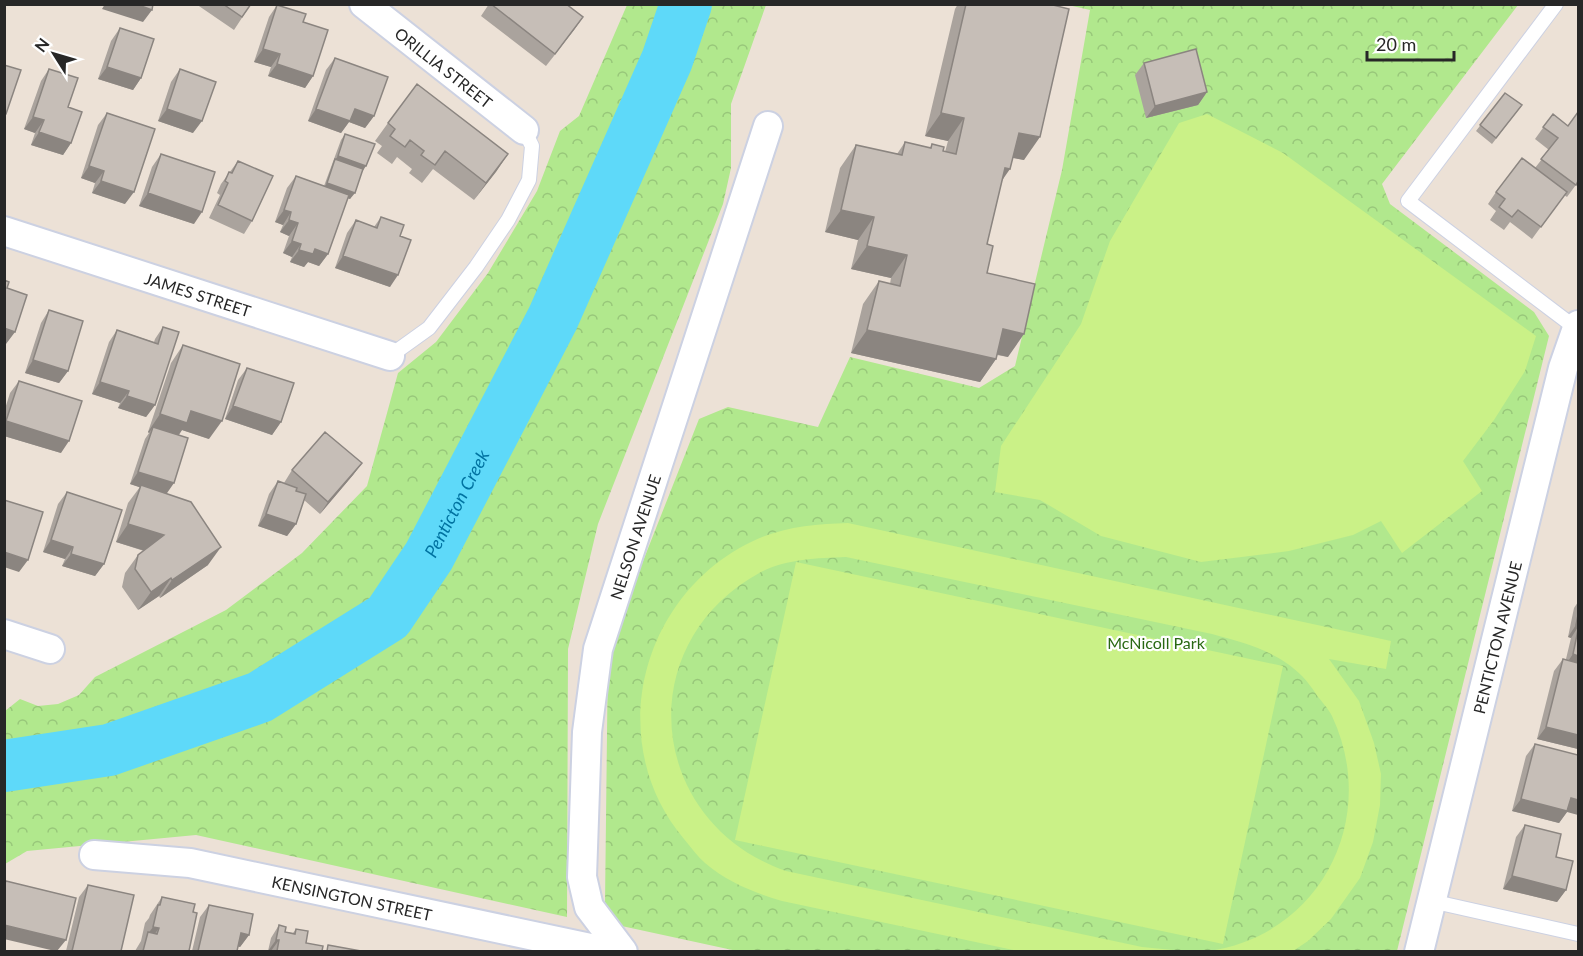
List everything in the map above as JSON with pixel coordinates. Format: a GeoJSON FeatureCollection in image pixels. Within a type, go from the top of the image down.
{"type":"FeatureCollection","features":[{"type":"Feature","properties":{"kind":"street","name":"ORILLIA STREET"},"geometry":{"type":"LineString","coordinates":[[364,4],[524,130]]}},
{"type":"Feature","properties":{"kind":"street","name":"NELSON AVENUE"},"geometry":{"type":"LineString","coordinates":[[623,951],[589,907],[582,877],[588,732],[598,649],[768,126]]}},
{"type":"Feature","properties":{"kind":"street","name":"JAMES STREET"},"geometry":{"type":"LineString","coordinates":[[4,231],[390,356]]}},
{"type":"Feature","properties":{"kind":"street","name":"PENTICTON AVENUE"},"geometry":{"type":"LineString","coordinates":[[1419,951],[1571,374],[1577,327]]}},
{"type":"Feature","properties":{"kind":"street"},"geometry":{"type":"LineString","coordinates":[[4,634],[50,649]]}},
{"type":"Feature","properties":{"kind":"street","name":"KENSINGTON STREET"},"geometry":{"type":"LineString","coordinates":[[94,855],[190,863],[609,951]]}},
{"type":"Feature","properties":{"kind":"lane"},"geometry":{"type":"LineString","coordinates":[[1556,4],[1408,201],[1577,327]]}},
{"type":"Feature","properties":{"kind":"lane"},"geometry":{"type":"LineString","coordinates":[[390,356],[429,328],[476,267],[508,220],[529,180],[532,146],[524,130]]}},
{"type":"Feature","properties":{"kind":"lane"},"geometry":{"type":"LineString","coordinates":[[1431,901],[1578,934]]}},
{"type":"Feature","properties":{"kind":"green space"},"geometry":{"type":"Polygon","coordinates":[[[627,5],[766,5],[731,104],[731,168],[723,204],[598,524],[568,649],[567,917],[196,835],[27,851],[5,864],[5,711],[20,699],[38,706],[58,704],[79,695],[95,677],[226,610],[302,553],[367,486],[398,373],[436,342],[488,273],[537,191],[560,131],[579,116],[627,5]]]}},
{"type":"Feature","properties":{"kind":"green space","name":"McNicoll Park"},"geometry":{"type":"Polygon","coordinates":[[[1068,5],[1518,5],[1382,184],[1390,204],[1534,312],[1549,336],[1397,951],[737,951],[617,925],[605,903],[608,650],[699,419],[728,407],[818,427],[850,357],[979,388],[1015,366],[1062,170],[1090,10],[1068,5]]]}},
{"type":"Feature","properties":{"kind":"green space"},"geometry":{"type":"Polygon","coordinates":[[[1207,114],[1283,153],[1536,336],[1525,371],[1494,420],[1463,461],[1482,491],[1402,553],[1381,521],[1353,535],[1289,551],[1201,562],[1101,536],[1040,500],[995,492],[1001,446],[1081,324],[1110,241],[1179,123],[1207,114]]]}},
{"type":"Feature","properties":{"kind":"green space"},"geometry":{"type":"Polygon","coordinates":[[[848,523],[1391,641],[1386,669],[1329,659],[1359,701],[1374,743],[1381,774],[1380,805],[1373,842],[1360,878],[1331,919],[1308,941],[1293,951],[1209,951],[1248,940],[1282,922],[1310,897],[1330,866],[1344,831],[1349,794],[1345,755],[1332,716],[1306,680],[1292,667],[1260,649],[1212,634],[846,557],[792,562],[761,572],[718,603],[690,642],[674,685],[672,730],[682,774],[705,814],[740,847],[786,871],[1142,947],[1183,951],[1018,951],[782,901],[742,886],[705,863],[684,839],[659,801],[645,760],[640,717],[646,675],[660,634],[682,598],[713,566],[751,542],[798,527],[848,523]]]}},
{"type":"Feature","properties":{"kind":"green space"},"geometry":{"type":"Polygon","coordinates":[[[796,562],[1283,666],[1223,944],[735,840],[796,562]]]}},
{"type":"Feature","properties":{"kind":"building"},"geometry":{"type":"Polygon","coordinates":[[[136,4],[153,4],[152,10],[136,4]]]}},
{"type":"Feature","properties":{"kind":"building"},"geometry":{"type":"Polygon","coordinates":[[[223,4],[251,4],[242,17],[223,4]]]}},
{"type":"Feature","properties":{"kind":"building"},"geometry":{"type":"Polygon","coordinates":[[[491,4],[566,4],[583,17],[555,54],[491,4]]]}},
{"type":"Feature","properties":{"kind":"building"},"geometry":{"type":"Polygon","coordinates":[[[966,4],[1049,4],[1069,9],[1040,137],[1019,133],[1010,169],[1005,168],[987,244],[993,246],[987,273],[1035,284],[1024,334],[1003,329],[996,359],[867,330],[879,281],[900,286],[907,255],[867,246],[874,217],[841,210],[856,145],[902,155],[905,142],[931,148],[932,144],[944,147],[943,151],[956,154],[964,118],[941,113],[966,4]]]}},
{"type":"Feature","properties":{"kind":"building"},"geometry":{"type":"Polygon","coordinates":[[[277,5],[306,14],[303,22],[328,30],[313,76],[277,64],[280,54],[263,49],[277,5]]]}},
{"type":"Feature","properties":{"kind":"building"},"geometry":{"type":"Polygon","coordinates":[[[120,28],[154,39],[141,78],[107,67],[120,28]]]}},
{"type":"Feature","properties":{"kind":"building"},"geometry":{"type":"Polygon","coordinates":[[[1196,49],[1207,92],[1155,106],[1144,63],[1196,49]]]}},
{"type":"Feature","properties":{"kind":"building"},"geometry":{"type":"Polygon","coordinates":[[[335,58],[388,77],[374,116],[355,109],[350,121],[316,109],[335,58]]]}},
{"type":"Feature","properties":{"kind":"building"},"geometry":{"type":"Polygon","coordinates":[[[4,65],[21,70],[6,114],[4,114],[4,65]]]}},
{"type":"Feature","properties":{"kind":"building"},"geometry":{"type":"Polygon","coordinates":[[[49,69],[78,78],[68,107],[82,112],[71,143],[39,132],[44,120],[33,117],[49,69]]]}},
{"type":"Feature","properties":{"kind":"building"},"geometry":{"type":"Polygon","coordinates":[[[180,69],[216,82],[202,121],[167,109],[180,69]]]}},
{"type":"Feature","properties":{"kind":"building"},"geometry":{"type":"Polygon","coordinates":[[[417,84],[508,154],[486,183],[445,151],[435,165],[421,155],[424,151],[410,140],[405,147],[390,136],[395,129],[388,123],[417,84]]]}},
{"type":"Feature","properties":{"kind":"building"},"geometry":{"type":"Polygon","coordinates":[[[1505,93],[1522,105],[1496,138],[1480,125],[1505,93]]]}},
{"type":"Feature","properties":{"kind":"building"},"geometry":{"type":"Polygon","coordinates":[[[1578,112],[1578,181],[1576,185],[1541,159],[1558,138],[1543,127],[1553,114],[1568,126],[1578,112]]]}},
{"type":"Feature","properties":{"kind":"building"},"geometry":{"type":"Polygon","coordinates":[[[107,113],[155,129],[134,192],[101,181],[104,171],[89,166],[107,113]]]}},
{"type":"Feature","properties":{"kind":"building"},"geometry":{"type":"Polygon","coordinates":[[[345,134],[375,144],[366,166],[338,156],[345,134]]]}},
{"type":"Feature","properties":{"kind":"building"},"geometry":{"type":"Polygon","coordinates":[[[161,154],[215,172],[202,212],[148,193],[161,154]]]}},
{"type":"Feature","properties":{"kind":"building"},"geometry":{"type":"Polygon","coordinates":[[[1522,158],[1567,192],[1541,227],[1518,210],[1512,217],[1499,207],[1505,199],[1496,192],[1522,158]]]}},
{"type":"Feature","properties":{"kind":"building"},"geometry":{"type":"Polygon","coordinates":[[[335,159],[363,169],[355,193],[327,183],[335,159]]]}},
{"type":"Feature","properties":{"kind":"building"},"geometry":{"type":"Polygon","coordinates":[[[238,161],[273,176],[252,221],[218,205],[228,183],[225,181],[229,172],[232,173],[238,161]]]}},
{"type":"Feature","properties":{"kind":"building"},"geometry":{"type":"Polygon","coordinates":[[[296,176],[349,195],[328,254],[315,249],[313,254],[299,250],[301,244],[292,241],[298,223],[289,220],[291,212],[284,210],[296,176]]]}},
{"type":"Feature","properties":{"kind":"building"},"geometry":{"type":"Polygon","coordinates":[[[381,217],[404,225],[400,236],[411,240],[398,275],[343,256],[356,220],[377,228],[381,217]]]}},
{"type":"Feature","properties":{"kind":"building"},"geometry":{"type":"Polygon","coordinates":[[[4,280],[9,282],[7,288],[27,295],[15,332],[4,328],[4,280]]]}},
{"type":"Feature","properties":{"kind":"building"},"geometry":{"type":"Polygon","coordinates":[[[49,310],[83,321],[68,371],[33,360],[49,310]]]}},
{"type":"Feature","properties":{"kind":"building"},"geometry":{"type":"Polygon","coordinates":[[[163,327],[179,332],[155,405],[127,396],[129,391],[100,382],[117,330],[158,344],[163,327]]]}},
{"type":"Feature","properties":{"kind":"building"},"geometry":{"type":"Polygon","coordinates":[[[183,345],[240,364],[222,421],[191,411],[187,423],[160,414],[183,345]]]}},
{"type":"Feature","properties":{"kind":"building"},"geometry":{"type":"Polygon","coordinates":[[[247,368],[294,383],[281,422],[233,406],[247,368]]]}},
{"type":"Feature","properties":{"kind":"building"},"geometry":{"type":"Polygon","coordinates":[[[19,381],[82,401],[69,441],[6,421],[19,381]]]}},
{"type":"Feature","properties":{"kind":"building"},"geometry":{"type":"Polygon","coordinates":[[[153,427],[188,438],[174,483],[138,472],[153,427]]]}},
{"type":"Feature","properties":{"kind":"building"},"geometry":{"type":"Polygon","coordinates":[[[325,432],[362,463],[328,502],[292,470],[325,432]]]}},
{"type":"Feature","properties":{"kind":"building"},"geometry":{"type":"Polygon","coordinates":[[[278,481],[306,494],[296,524],[266,514],[278,481]]]}},
{"type":"Feature","properties":{"kind":"building"},"geometry":{"type":"Polygon","coordinates":[[[141,485],[191,502],[221,547],[151,592],[135,569],[138,555],[164,535],[128,524],[141,485]]]}},
{"type":"Feature","properties":{"kind":"building"},"geometry":{"type":"Polygon","coordinates":[[[67,492],[122,510],[104,564],[71,554],[73,547],[51,540],[67,492]]]}},
{"type":"Feature","properties":{"kind":"building"},"geometry":{"type":"Polygon","coordinates":[[[4,500],[43,512],[28,560],[4,552],[4,500]]]}},
{"type":"Feature","properties":{"kind":"building"},"geometry":{"type":"Polygon","coordinates":[[[1578,630],[1578,656],[1573,654],[1578,630]]]}},
{"type":"Feature","properties":{"kind":"building"},"geometry":{"type":"Polygon","coordinates":[[[1563,659],[1578,663],[1578,735],[1546,727],[1563,659]]]}},
{"type":"Feature","properties":{"kind":"building"},"geometry":{"type":"Polygon","coordinates":[[[1535,744],[1578,755],[1578,800],[1571,798],[1567,811],[1521,799],[1535,744]]]}},
{"type":"Feature","properties":{"kind":"building"},"geometry":{"type":"Polygon","coordinates":[[[1525,825],[1561,834],[1556,857],[1573,861],[1566,890],[1512,876],[1525,825]]]}},
{"type":"Feature","properties":{"kind":"building"},"geometry":{"type":"Polygon","coordinates":[[[6,881],[76,898],[66,940],[4,925],[6,881]]]}},
{"type":"Feature","properties":{"kind":"building"},"geometry":{"type":"Polygon","coordinates":[[[88,885],[134,895],[121,951],[72,951],[88,885]]]}},
{"type":"Feature","properties":{"kind":"building"},"geometry":{"type":"Polygon","coordinates":[[[162,897],[195,904],[193,912],[197,913],[189,951],[143,951],[148,932],[157,934],[159,928],[153,927],[162,897]]]}},
{"type":"Feature","properties":{"kind":"building"},"geometry":{"type":"Polygon","coordinates":[[[209,905],[253,914],[249,935],[241,933],[237,951],[198,951],[209,905]]]}},
{"type":"Feature","properties":{"kind":"building"},"geometry":{"type":"Polygon","coordinates":[[[279,925],[286,927],[285,932],[295,934],[296,929],[308,931],[306,943],[323,946],[322,951],[277,951],[279,940],[276,940],[279,925]]]}},
{"type":"Feature","properties":{"kind":"building"},"geometry":{"type":"Polygon","coordinates":[[[328,945],[361,951],[327,951],[328,945]]]}},
{"type":"Feature","properties":{"kind":"waterway","name":"Penticton Creek"},"geometry":{"type":"LineString","coordinates":[[4,766],[109,750],[260,697],[388,617],[429,556],[553,318],[667,60],[686,4]]}}]}
